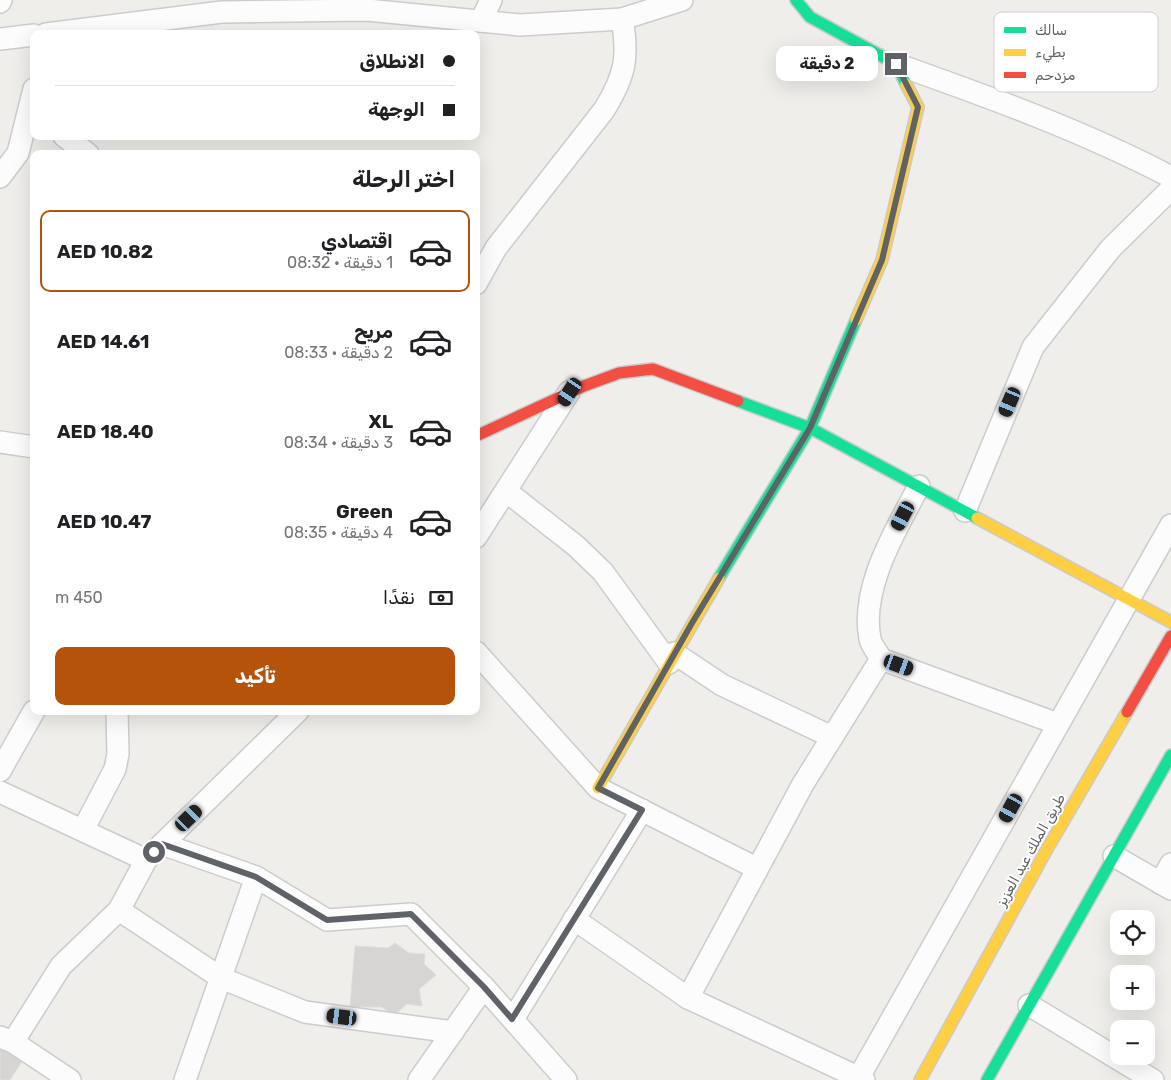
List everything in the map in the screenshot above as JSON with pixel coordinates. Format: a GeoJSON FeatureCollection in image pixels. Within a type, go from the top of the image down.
{"type":"FeatureCollection","features":[{"type":"Feature","properties":{"kind":"street"},"geometry":{"type":"LineString","coordinates":[[481,21],[491,0]]}},
{"type":"Feature","properties":{"kind":"street"},"geometry":{"type":"LineString","coordinates":[[79,30],[222,12],[344,5],[367,10],[520,25],[622,18],[682,0]]}},
{"type":"Feature","properties":{"kind":"street"},"geometry":{"type":"LineString","coordinates":[[796,0],[810,17],[896,64],[1017,108],[1132,156],[1171,177]]}},
{"type":"Feature","properties":{"kind":"street"},"geometry":{"type":"LineString","coordinates":[[480,277],[496,248],[604,110],[618,87],[626,65],[626,43],[622,18]]}},
{"type":"Feature","properties":{"kind":"street"},"geometry":{"type":"LineString","coordinates":[[0,38],[30,35]]}},
{"type":"Feature","properties":{"kind":"street"},"geometry":{"type":"LineString","coordinates":[[598,788],[672,658],[810,428],[882,260],[918,107],[896,64]]}},
{"type":"Feature","properties":{"kind":"street"},"geometry":{"type":"LineString","coordinates":[[0,177],[18,153],[30,116]]}},
{"type":"Feature","properties":{"kind":"street"},"geometry":{"type":"LineString","coordinates":[[69,140],[83,150]]}},
{"type":"Feature","properties":{"kind":"street"},"geometry":{"type":"LineString","coordinates":[[965,511],[1033,347],[1111,248],[1171,189]]}},
{"type":"Feature","properties":{"kind":"street"},"geometry":{"type":"LineString","coordinates":[[480,434],[570,392],[619,373],[653,369],[810,428],[1171,622]]}},
{"type":"Feature","properties":{"kind":"street"},"geometry":{"type":"LineString","coordinates":[[480,531],[570,392]]}},
{"type":"Feature","properties":{"kind":"street"},"geometry":{"type":"LineString","coordinates":[[0,442],[30,446]]}},
{"type":"Feature","properties":{"kind":"street"},"geometry":{"type":"LineString","coordinates":[[919,486],[887,547],[868,603],[870,640],[881,659],[1058,724]]}},
{"type":"Feature","properties":{"kind":"street"},"geometry":{"type":"LineString","coordinates":[[506,491],[576,546],[603,572],[672,658],[722,685],[832,738]]}},
{"type":"Feature","properties":{"kind":"street"},"geometry":{"type":"LineString","coordinates":[[574,919],[688,998],[862,1079],[1058,724],[1171,525]]}},
{"type":"Feature","properties":{"kind":"street","name":"طريق الملك عبد العزيز"},"geometry":{"type":"LineString","coordinates":[[920,1080],[1046,851],[1171,636]]}},
{"type":"Feature","properties":{"kind":"street"},"geometry":{"type":"LineString","coordinates":[[480,656],[598,788],[756,868]]}},
{"type":"Feature","properties":{"kind":"street"},"geometry":{"type":"LineString","coordinates":[[688,998],[756,868],[803,784],[881,659]]}},
{"type":"Feature","properties":{"kind":"street"},"geometry":{"type":"LineString","coordinates":[[0,771],[32,715]]}},
{"type":"Feature","properties":{"kind":"street"},"geometry":{"type":"LineString","coordinates":[[83,830],[115,770],[118,754],[117,715]]}},
{"type":"Feature","properties":{"kind":"street"},"geometry":{"type":"LineString","coordinates":[[70,1080],[7,1040],[62,966],[119,910],[146,860],[294,715]]}},
{"type":"Feature","properties":{"kind":"street"},"geometry":{"type":"LineString","coordinates":[[987,1080],[1170,757]]}},
{"type":"Feature","properties":{"kind":"street"},"geometry":{"type":"LineString","coordinates":[[0,792],[146,860]]}},
{"type":"Feature","properties":{"kind":"street"},"geometry":{"type":"LineString","coordinates":[[512,1019],[642,810]]}},
{"type":"Feature","properties":{"kind":"street"},"geometry":{"type":"LineString","coordinates":[[162,844],[256,877],[327,920],[411,914],[484,987],[566,1080]]}},
{"type":"Feature","properties":{"kind":"street"},"geometry":{"type":"LineString","coordinates":[[1114,856],[1165,886],[1171,864]]}},
{"type":"Feature","properties":{"kind":"street"},"geometry":{"type":"LineString","coordinates":[[185,1080],[256,877]]}},
{"type":"Feature","properties":{"kind":"street"},"geometry":{"type":"LineString","coordinates":[[119,910],[221,978],[305,1012],[453,1032]]}},
{"type":"Feature","properties":{"kind":"street"},"geometry":{"type":"LineString","coordinates":[[419,1080],[484,987]]}},
{"type":"Feature","properties":{"kind":"street"},"geometry":{"type":"LineString","coordinates":[[1029,1005],[1153,1080]]}},
{"type":"Feature","properties":{"kind":"building"},"geometry":{"type":"Polygon","coordinates":[[[395,943],[409,953],[425,954],[424,964],[436,975],[419,989],[422,1006],[407,1004],[394,1015],[382,1007],[350,1007],[355,946],[388,948],[395,943]]]}},
{"type":"Feature","properties":{"kind":"building"},"geometry":{"type":"Polygon","coordinates":[[[0,1046],[23,1060],[10,1080],[0,1080],[0,1046]]]}},
{"type":"Feature","properties":{"kind":"traffic: fast"},"geometry":{"type":"LineString","coordinates":[[796,0],[810,17],[896,64],[906,84]]}},
{"type":"Feature","properties":{"kind":"traffic: fast"},"geometry":{"type":"LineString","coordinates":[[719,578],[810,428],[856,320]]}},
{"type":"Feature","properties":{"kind":"traffic: fast"},"geometry":{"type":"LineString","coordinates":[[738,401],[810,428],[977,518]]}},
{"type":"Feature","properties":{"kind":"traffic: fast"},"geometry":{"type":"LineString","coordinates":[[987,1080],[1171,755]]}},
{"type":"Feature","properties":{"kind":"traffic: slow"},"geometry":{"type":"LineString","coordinates":[[856,320],[882,260],[918,107],[906,84]]}},
{"type":"Feature","properties":{"kind":"traffic: slow"},"geometry":{"type":"LineString","coordinates":[[977,518],[1171,622]]}},
{"type":"Feature","properties":{"kind":"traffic: slow"},"geometry":{"type":"LineString","coordinates":[[598,788],[719,578]]}},
{"type":"Feature","properties":{"kind":"traffic: slow"},"geometry":{"type":"LineString","coordinates":[[920,1080],[1046,851],[1127,712]]}},
{"type":"Feature","properties":{"kind":"traffic: jam"},"geometry":{"type":"LineString","coordinates":[[480,434],[584,386],[619,373],[653,369],[738,401]]}},
{"type":"Feature","properties":{"kind":"traffic: jam"},"geometry":{"type":"LineString","coordinates":[[1127,712],[1171,636]]}},
{"type":"Feature","properties":{"kind":"route"},"geometry":{"type":"LineString","coordinates":[[154,852],[162,844],[256,877],[327,920],[411,914],[484,987],[512,1019],[642,810],[598,788],[692,623],[810,428],[882,260],[918,107],[896,64]]}}]}
